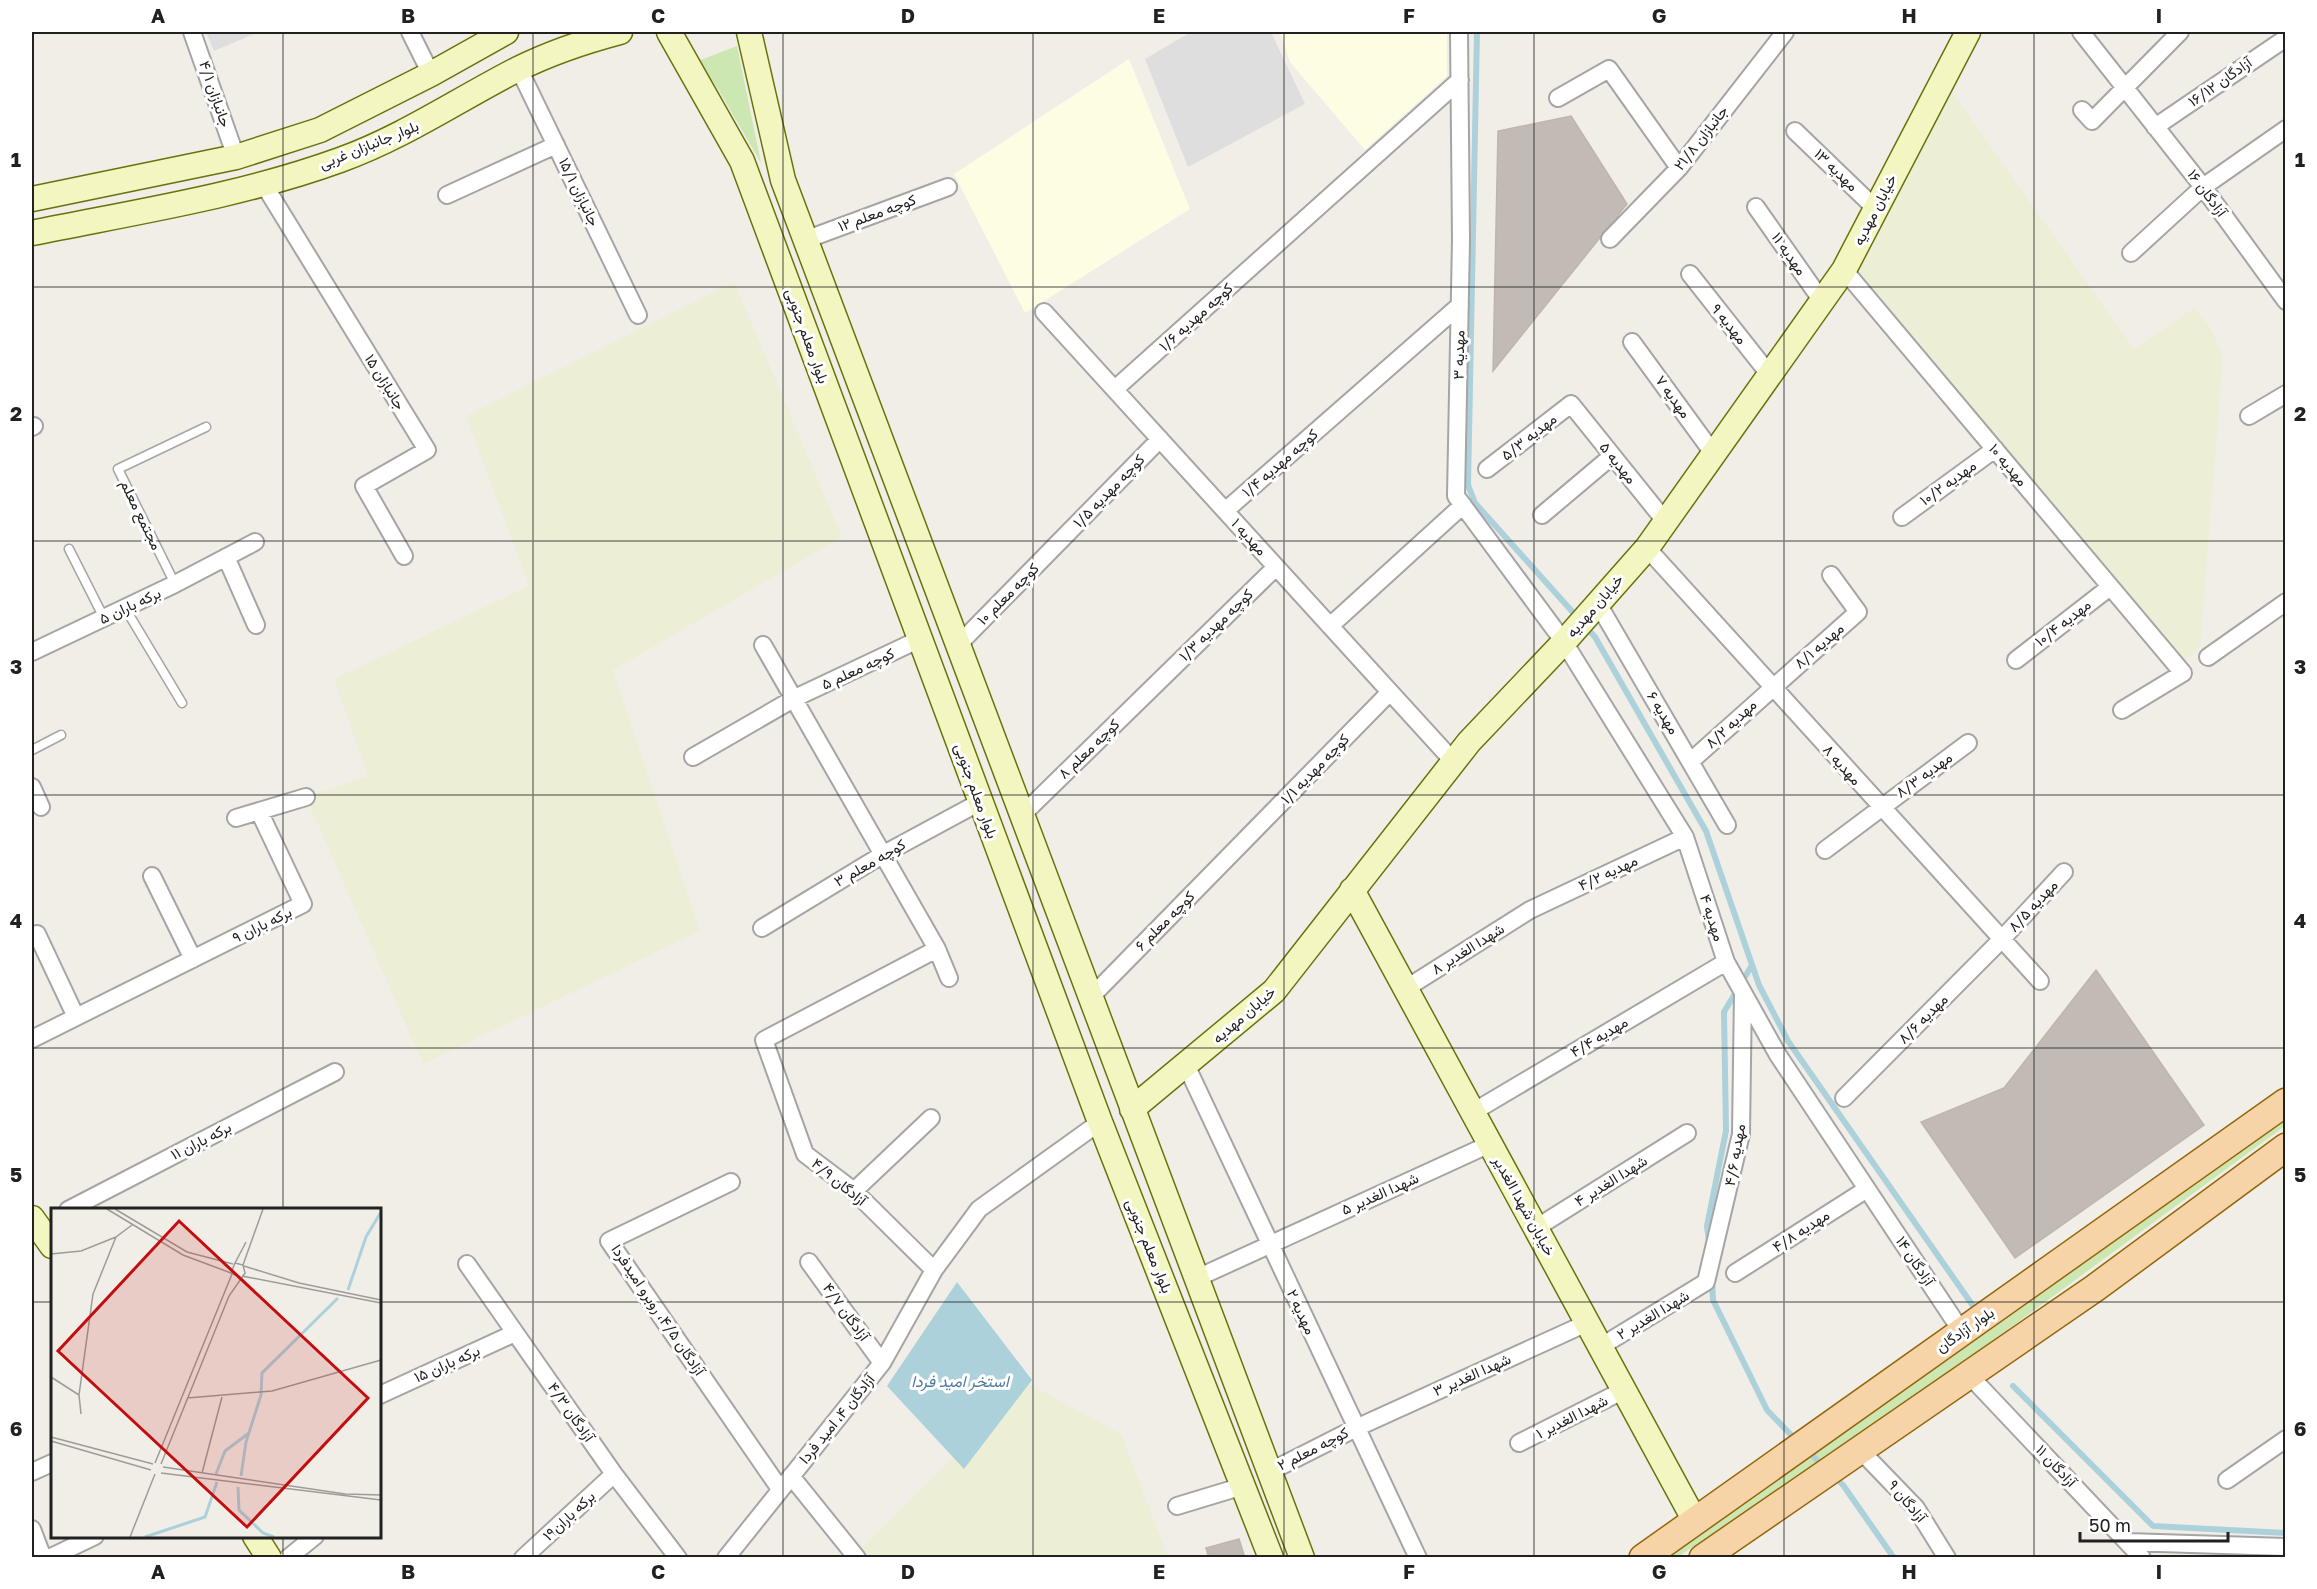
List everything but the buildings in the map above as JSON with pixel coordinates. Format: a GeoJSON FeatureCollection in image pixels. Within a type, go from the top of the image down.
{"type":"FeatureCollection","features":[{"type":"Feature","properties":{"kind":"main road","name":"بلوار جانبازان غربی"},"geometry":{"type":"LineString","coordinates":[[32,233],[231,193],[352,155],[425,122],[519,69],[592,39],[620,32]]}},
{"type":"Feature","properties":{"kind":"main road","name":"بلوار معلم جنوبی"},"geometry":{"type":"LineString","coordinates":[[669,32],[742,161],[1100,1122],[1271,1557]]}},
{"type":"Feature","properties":{"kind":"main road"},"geometry":{"type":"LineString","coordinates":[[749,32],[783,180],[1302,1557]]}},
{"type":"Feature","properties":{"kind":"main road","name":"خیابان مهدیه"},"geometry":{"type":"LineString","coordinates":[[1132,1109],[1274,991],[1468,742],[1564,642],[1647,548],[1844,270],[1968,32]]}},
{"type":"Feature","properties":{"kind":"main road"},"geometry":{"type":"LineString","coordinates":[[32,199],[236,157],[320,130],[431,74],[502,34],[519,69]]}},
{"type":"Feature","properties":{"kind":"main road","name":"خیابان شهدا الغدیر"},"geometry":{"type":"LineString","coordinates":[[1352,890],[1695,1521]]}},
{"type":"Feature","properties":{"kind":"main road","name":"بلوار آزادگان"},"geometry":{"type":"LineString","coordinates":[[1643,1557],[2286,1101]]}},
{"type":"Feature","properties":{"kind":"main road"},"geometry":{"type":"LineString","coordinates":[[1703,1557],[2095,1288],[2286,1147]]}},
{"type":"Feature","properties":{"kind":"main road"},"geometry":{"type":"LineString","coordinates":[[40,1220],[51,1244]]}},
{"type":"Feature","properties":{"kind":"main road"},"geometry":{"type":"LineString","coordinates":[[1193,1358],[1223,1345]]}},
{"type":"Feature","properties":{"kind":"main road"},"geometry":{"type":"LineString","coordinates":[[256,1538],[269,1557]]}},
{"type":"Feature","properties":{"kind":"street","name":"جانبازان ۴/۱"},"geometry":{"type":"LineString","coordinates":[[192,32],[236,157]]}},
{"type":"Feature","properties":{"kind":"street"},"geometry":{"type":"LineString","coordinates":[[410,32],[431,74]]}},
{"type":"Feature","properties":{"kind":"street","name":"مهدیه ۳"},"geometry":{"type":"LineString","coordinates":[[1459,32],[1460,305],[1456,496],[1564,642]]}},
{"type":"Feature","properties":{"kind":"street","name":"جانبازان ۲۱/۸"},"geometry":{"type":"LineString","coordinates":[[1610,239],[1679,168],[1785,32]]}},
{"type":"Feature","properties":{"kind":"street","name":"آزادگان ۱۶"},"geometry":{"type":"LineString","coordinates":[[2081,32],[2203,188],[2286,301]]}},
{"type":"Feature","properties":{"kind":"street"},"geometry":{"type":"LineString","coordinates":[[2082,110],[2092,121],[2180,32]]}},
{"type":"Feature","properties":{"kind":"street","name":"آزادگان ۱۶/۱۲"},"geometry":{"type":"LineString","coordinates":[[2156,127],[2286,38]]}},
{"type":"Feature","properties":{"kind":"street","name":"جانبازان ۱۵/۱"},"geometry":{"type":"LineString","coordinates":[[519,69],[638,315]]}},
{"type":"Feature","properties":{"kind":"street"},"geometry":{"type":"LineString","coordinates":[[1558,98],[1609,69],[1679,168]]}},
{"type":"Feature","properties":{"kind":"street","name":"کوچه مهدیه ۱/۶"},"geometry":{"type":"LineString","coordinates":[[1115,389],[1460,80]]}},
{"type":"Feature","properties":{"kind":"street"},"geometry":{"type":"LineString","coordinates":[[2131,253],[2203,188],[2286,129]]}},
{"type":"Feature","properties":{"kind":"street","name":"مهدیه ۱۳"},"geometry":{"type":"LineString","coordinates":[[1796,131],[1876,209]]}},
{"type":"Feature","properties":{"kind":"street"},"geometry":{"type":"LineString","coordinates":[[447,195],[556,145]]}},
{"type":"Feature","properties":{"kind":"street","name":"جانبازان ۱۵"},"geometry":{"type":"LineString","coordinates":[[263,183],[427,450],[364,486],[404,556]]}},
{"type":"Feature","properties":{"kind":"street","name":"کوچه معلم ۱۲"},"geometry":{"type":"LineString","coordinates":[[805,240],[948,187]]}},
{"type":"Feature","properties":{"kind":"street","name":"مهدیه ۱۱"},"geometry":{"type":"LineString","coordinates":[[1756,207],[1822,301]]}},
{"type":"Feature","properties":{"kind":"street","name":"مهدیه ۱۰"},"geometry":{"type":"LineString","coordinates":[[1844,270],[2183,673],[2122,710]]}},
{"type":"Feature","properties":{"kind":"street","name":"مهدیه ۹"},"geometry":{"type":"LineString","coordinates":[[1690,274],[1769,374]]}},
{"type":"Feature","properties":{"kind":"street","name":"کوچه مهدیه ۱/۴"},"geometry":{"type":"LineString","coordinates":[[1225,511],[1460,305]]}},
{"type":"Feature","properties":{"kind":"street","name":"مهدیه ۱"},"geometry":{"type":"LineString","coordinates":[[1044,312],[1453,761]]}},
{"type":"Feature","properties":{"kind":"street","name":"مهدیه ۷"},"geometry":{"type":"LineString","coordinates":[[1632,342],[1713,453]]}},
{"type":"Feature","properties":{"kind":"street"},"geometry":{"type":"LineString","coordinates":[[2249,416],[2286,394]]}},
{"type":"Feature","properties":{"kind":"street","name":"مهدیه ۵"},"geometry":{"type":"LineString","coordinates":[[1570,404],[1665,521]]}},
{"type":"Feature","properties":{"kind":"street","name":"مهدیه ۵/۳"},"geometry":{"type":"LineString","coordinates":[[1487,469],[1570,404]]}},
{"type":"Feature","properties":{"kind":"street","name":"کوچه مهدیه ۱/۵"},"geometry":{"type":"LineString","coordinates":[[1059,542],[1160,439]]}},
{"type":"Feature","properties":{"kind":"street","name":"مهدیه ۱۰/۲"},"geometry":{"type":"LineString","coordinates":[[1902,518],[1995,449]]}},
{"type":"Feature","properties":{"kind":"street"},"geometry":{"type":"LineString","coordinates":[[1542,515],[1612,456]]}},
{"type":"Feature","properties":{"kind":"street"},"geometry":{"type":"LineString","coordinates":[[1330,626],[1463,505]]}},
{"type":"Feature","properties":{"kind":"street","name":"برکه باران ۵"},"geometry":{"type":"LineString","coordinates":[[32,652],[175,584],[255,542]]}},
{"type":"Feature","properties":{"kind":"street","name":"کوچه معلم ۱۰"},"geometry":{"type":"LineString","coordinates":[[958,645],[1059,542]]}},
{"type":"Feature","properties":{"kind":"street","name":"مهدیه ۸"},"geometry":{"type":"LineString","coordinates":[[1647,548],[2040,981]]}},
{"type":"Feature","properties":{"kind":"street"},"geometry":{"type":"LineString","coordinates":[[226,557],[256,625]]}},
{"type":"Feature","properties":{"kind":"street","name":"کوچه مهدیه ۱/۳"},"geometry":{"type":"LineString","coordinates":[[1157,683],[1276,567]]}},
{"type":"Feature","properties":{"kind":"street","name":"مهدیه ۸/۱"},"geometry":{"type":"LineString","coordinates":[[1772,687],[1858,612],[1831,575]]}},
{"type":"Feature","properties":{"kind":"street","name":"مهدیه ۱۰/۴"},"geometry":{"type":"LineString","coordinates":[[2016,660],[2110,587]]}},
{"type":"Feature","properties":{"kind":"street","name":"مهدیه ۶"},"geometry":{"type":"LineString","coordinates":[[1597,602],[1727,825]]}},
{"type":"Feature","properties":{"kind":"street"},"geometry":{"type":"LineString","coordinates":[[2208,657],[2286,602]]}},
{"type":"Feature","properties":{"kind":"street","name":"کوچه معلم ۵"},"geometry":{"type":"LineString","coordinates":[[693,757],[795,698],[920,639]]}},
{"type":"Feature","properties":{"kind":"street","name":"مهدیه ۴"},"geometry":{"type":"LineString","coordinates":[[1564,642],[1685,837],[1726,962],[1778,1055],[1867,1189]]}},
{"type":"Feature","properties":{"kind":"street"},"geometry":{"type":"LineString","coordinates":[[763,645],[937,949],[949,978]]}},
{"type":"Feature","properties":{"kind":"street","name":"کوچه معلم ۸"},"geometry":{"type":"LineString","coordinates":[[1022,815],[1157,683]]}},
{"type":"Feature","properties":{"kind":"street","name":"مهدیه ۸/۲"},"geometry":{"type":"LineString","coordinates":[[1691,761],[1772,687]]}},
{"type":"Feature","properties":{"kind":"street","name":"کوچه مهدیه ۱/۱"},"geometry":{"type":"LineString","coordinates":[[1240,845],[1390,692]]}},
{"type":"Feature","properties":{"kind":"street","name":"مهدیه ۸/۳"},"geometry":{"type":"LineString","coordinates":[[1825,850],[1968,742]]}},
{"type":"Feature","properties":{"kind":"street"},"geometry":{"type":"LineString","coordinates":[[32,787],[41,807]]}},
{"type":"Feature","properties":{"kind":"street"},"geometry":{"type":"LineString","coordinates":[[236,818],[306,797]]}},
{"type":"Feature","properties":{"kind":"street","name":"کوچه معلم ۳"},"geometry":{"type":"LineString","coordinates":[[762,928],[882,855],[980,802]]}},
{"type":"Feature","properties":{"kind":"street","name":"برکه باران ۹"},"geometry":{"type":"LineString","coordinates":[[32,1039],[303,904],[260,811]]}},
{"type":"Feature","properties":{"kind":"street","name":"مهدیه ۴/۲"},"geometry":{"type":"LineString","coordinates":[[1530,910],[1685,837]]}},
{"type":"Feature","properties":{"kind":"street","name":"کوچه معلم ۶"},"geometry":{"type":"LineString","coordinates":[[1090,998],[1240,845]]}},
{"type":"Feature","properties":{"kind":"street","name":"مهدیه ۸/۵"},"geometry":{"type":"LineString","coordinates":[[2001,940],[2064,872]]}},
{"type":"Feature","properties":{"kind":"street"},"geometry":{"type":"LineString","coordinates":[[152,876],[193,959]]}},
{"type":"Feature","properties":{"kind":"street","name":"شهدا الغدیر ۸"},"geometry":{"type":"LineString","coordinates":[[1405,988],[1530,910]]}},
{"type":"Feature","properties":{"kind":"street"},"geometry":{"type":"LineString","coordinates":[[37,934],[76,1017]]}},
{"type":"Feature","properties":{"kind":"street","name":"مهدیه ۸/۶"},"geometry":{"type":"LineString","coordinates":[[1844,1098],[2001,940]]}},
{"type":"Feature","properties":{"kind":"street","name":"آزادگان ۴/۹"},"geometry":{"type":"LineString","coordinates":[[934,1270],[854,1191],[805,1154],[764,1040],[937,949]]}},
{"type":"Feature","properties":{"kind":"street","name":"مهدیه ۴/۴"},"geometry":{"type":"LineString","coordinates":[[1473,1112],[1726,962]]}},
{"type":"Feature","properties":{"kind":"street","name":"مهدیه ۴/۶"},"geometry":{"type":"LineString","coordinates":[[1706,1282],[1741,1134],[1743,989]]}},
{"type":"Feature","properties":{"kind":"street","name":"مهدیه ۲"},"geometry":{"type":"LineString","coordinates":[[1186,1065],[1418,1557]]}},
{"type":"Feature","properties":{"kind":"street","name":"برکه باران ۱۱"},"geometry":{"type":"LineString","coordinates":[[70,1208],[335,1072]]}},
{"type":"Feature","properties":{"kind":"street"},"geometry":{"type":"LineString","coordinates":[[854,1191],[931,1118]]}},
{"type":"Feature","properties":{"kind":"street","name":"آزادگان ۴، امید فردا"},"geometry":{"type":"LineString","coordinates":[[726,1557],[882,1363],[934,1270],[979,1209],[1100,1122]]}},
{"type":"Feature","properties":{"kind":"street","name":"شهدا الغدیر ۴"},"geometry":{"type":"LineString","coordinates":[[1536,1228],[1687,1133]]}},
{"type":"Feature","properties":{"kind":"street","name":"شهدا الغدیر ۵"},"geometry":{"type":"LineString","coordinates":[[1197,1278],[1490,1144]]}},
{"type":"Feature","properties":{"kind":"street","name":"آزادگان ۴/۵، روبرو امیدفردا"},"geometry":{"type":"LineString","coordinates":[[731,1182],[609,1241],[780,1490]]}},
{"type":"Feature","properties":{"kind":"street","name":"مهدیه ۴/۸"},"geometry":{"type":"LineString","coordinates":[[1735,1273],[1867,1189]]}},
{"type":"Feature","properties":{"kind":"street","name":"آزادگان ۱۴"},"geometry":{"type":"LineString","coordinates":[[1867,1189],[1962,1332]]}},
{"type":"Feature","properties":{"kind":"street","name":"آزادگان ۴/۷"},"geometry":{"type":"LineString","coordinates":[[809,1262],[882,1363]]}},
{"type":"Feature","properties":{"kind":"street","name":"آزادگان ۴/۳"},"geometry":{"type":"LineString","coordinates":[[467,1264],[614,1474],[678,1557]]}},
{"type":"Feature","properties":{"kind":"street","name":"شهدا الغدیر ۲"},"geometry":{"type":"LineString","coordinates":[[1600,1347],[1706,1282]]}},
{"type":"Feature","properties":{"kind":"street","name":"شهدا الغدیر ۳"},"geometry":{"type":"LineString","coordinates":[[1356,1428],[1587,1323]]}},
{"type":"Feature","properties":{"kind":"street","name":"برکه باران ۱۵"},"geometry":{"type":"LineString","coordinates":[[381,1395],[515,1333]]}},
{"type":"Feature","properties":{"kind":"street","name":"آزادگان ۱۱"},"geometry":{"type":"LineString","coordinates":[[1969,1375],[2142,1557]]}},
{"type":"Feature","properties":{"kind":"street","name":"شهدا الغدیر ۱"},"geometry":{"type":"LineString","coordinates":[[1519,1443],[1624,1390]]}},
{"type":"Feature","properties":{"kind":"street","name":"کوچه معلم ۲"},"geometry":{"type":"LineString","coordinates":[[1271,1471],[1356,1428]]}},
{"type":"Feature","properties":{"kind":"street"},"geometry":{"type":"LineString","coordinates":[[2228,1480],[2286,1439]]}},
{"type":"Feature","properties":{"kind":"street","name":"آزادگان ۹"},"geometry":{"type":"LineString","coordinates":[[1860,1450],[1916,1508],[1947,1557]]}},
{"type":"Feature","properties":{"kind":"street"},"geometry":{"type":"LineString","coordinates":[[32,1472],[51,1463]]}},
{"type":"Feature","properties":{"kind":"street","name":"برکه باران۱۹"},"geometry":{"type":"LineString","coordinates":[[523,1557],[614,1474]]}},
{"type":"Feature","properties":{"kind":"street"},"geometry":{"type":"LineString","coordinates":[[791,1476],[857,1557]]}},
{"type":"Feature","properties":{"kind":"street"},"geometry":{"type":"LineString","coordinates":[[1177,1506],[1243,1486]]}},
{"type":"Feature","properties":{"kind":"street"},"geometry":{"type":"LineString","coordinates":[[32,1528],[41,1552],[88,1538]]}},
{"type":"Feature","properties":{"kind":"street"},"geometry":{"type":"LineString","coordinates":[[288,1557],[312,1538]]}},
{"type":"Feature","properties":{"kind":"street"},"geometry":{"type":"LineString","coordinates":[[2127,1542],[2286,1547]]}},
{"type":"Feature","properties":{"kind":"lane","name":"مجتمع معلم"},"geometry":{"type":"LineString","coordinates":[[175,584],[118,469],[206,427]]}},
{"type":"Feature","properties":{"kind":"lane"},"geometry":{"type":"LineString","coordinates":[[69,549],[104,618]]}},
{"type":"Feature","properties":{"kind":"lane"},"geometry":{"type":"LineString","coordinates":[[125,608],[182,703]]}},
{"type":"Feature","properties":{"kind":"lane"},"geometry":{"type":"LineString","coordinates":[[32,750],[62,735]]}},
{"type":"Feature","properties":{"kind":"shaded area"},"geometry":{"type":"Polygon","coordinates":[[[206,32],[259,32],[214,51],[206,32]]]}},
{"type":"Feature","properties":{"kind":"shaded area"},"geometry":{"type":"Polygon","coordinates":[[[1191,32],[1271,32],[1305,104],[1188,167],[1145,59],[1191,32]]]}},
{"type":"Feature","properties":{"kind":"shaded area"},"geometry":{"type":"Polygon","coordinates":[[[1280,32],[1447,32],[1447,76],[1365,150],[1290,62],[1280,32]]]}},
{"type":"Feature","properties":{"kind":"shaded area"},"geometry":{"type":"Polygon","coordinates":[[[1129,59],[1190,209],[1025,313],[954,174],[1129,59]]]}},
{"type":"Feature","properties":{"kind":"shaded area"},"geometry":{"type":"Polygon","coordinates":[[[1952,92],[2134,349],[2194,308],[2210,327],[2223,356],[2200,648],[2183,661],[1857,270],[1952,92]]]}},
{"type":"Feature","properties":{"kind":"shaded area"},"geometry":{"type":"Polygon","coordinates":[[[734,282],[842,537],[613,670],[700,931],[423,1064],[306,797],[368,776],[334,679],[529,586],[466,416],[734,282]]]}},
{"type":"Feature","properties":{"kind":"shaded area"},"geometry":{"type":"Polygon","coordinates":[[[1029,1384],[1121,1434],[1168,1557],[851,1558],[1029,1384]]]}},
{"type":"Feature","properties":{"kind":"green space"},"geometry":{"type":"Polygon","coordinates":[[[737,46],[761,163],[718,89],[698,61],[737,46]]]}},
{"type":"Feature","properties":{"kind":"green space"},"geometry":{"type":"Polygon","coordinates":[[[2285,1115],[2285,1126],[1973,1355],[1678,1557],[1652,1558],[2285,1115]]]}},
{"type":"Feature","properties":{"kind":"water","name":"استخر امید فردا"},"geometry":{"type":"Polygon","coordinates":[[[957,1282],[1032,1380],[964,1469],[887,1386],[957,1282]]]}},
{"type":"Feature","properties":{"kind":"waterway"},"geometry":{"type":"LineString","coordinates":[[1477,32],[1468,485],[1475,503],[1578,618]]}},
{"type":"Feature","properties":{"kind":"waterway"},"geometry":{"type":"LineString","coordinates":[[1584,625],[1595,637],[1706,831],[1759,985],[1788,1041],[1978,1313]]}},
{"type":"Feature","properties":{"kind":"waterway"},"geometry":{"type":"LineString","coordinates":[[1709,1242],[1707,1226],[1726,1131],[1724,1012],[1752,965]]}},
{"type":"Feature","properties":{"kind":"waterway"},"geometry":{"type":"LineString","coordinates":[[1712,1280],[1713,1300],[1767,1410],[1796,1440]]}},
{"type":"Feature","properties":{"kind":"waterway"},"geometry":{"type":"LineString","coordinates":[[2013,1386],[2153,1526],[2286,1533]]}},
{"type":"Feature","properties":{"kind":"waterway"},"geometry":{"type":"LineString","coordinates":[[1808,1451],[1824,1467]]}},
{"type":"Feature","properties":{"kind":"waterway"},"geometry":{"type":"LineString","coordinates":[[1834,1476],[1843,1485],[1894,1558]]}}]}
